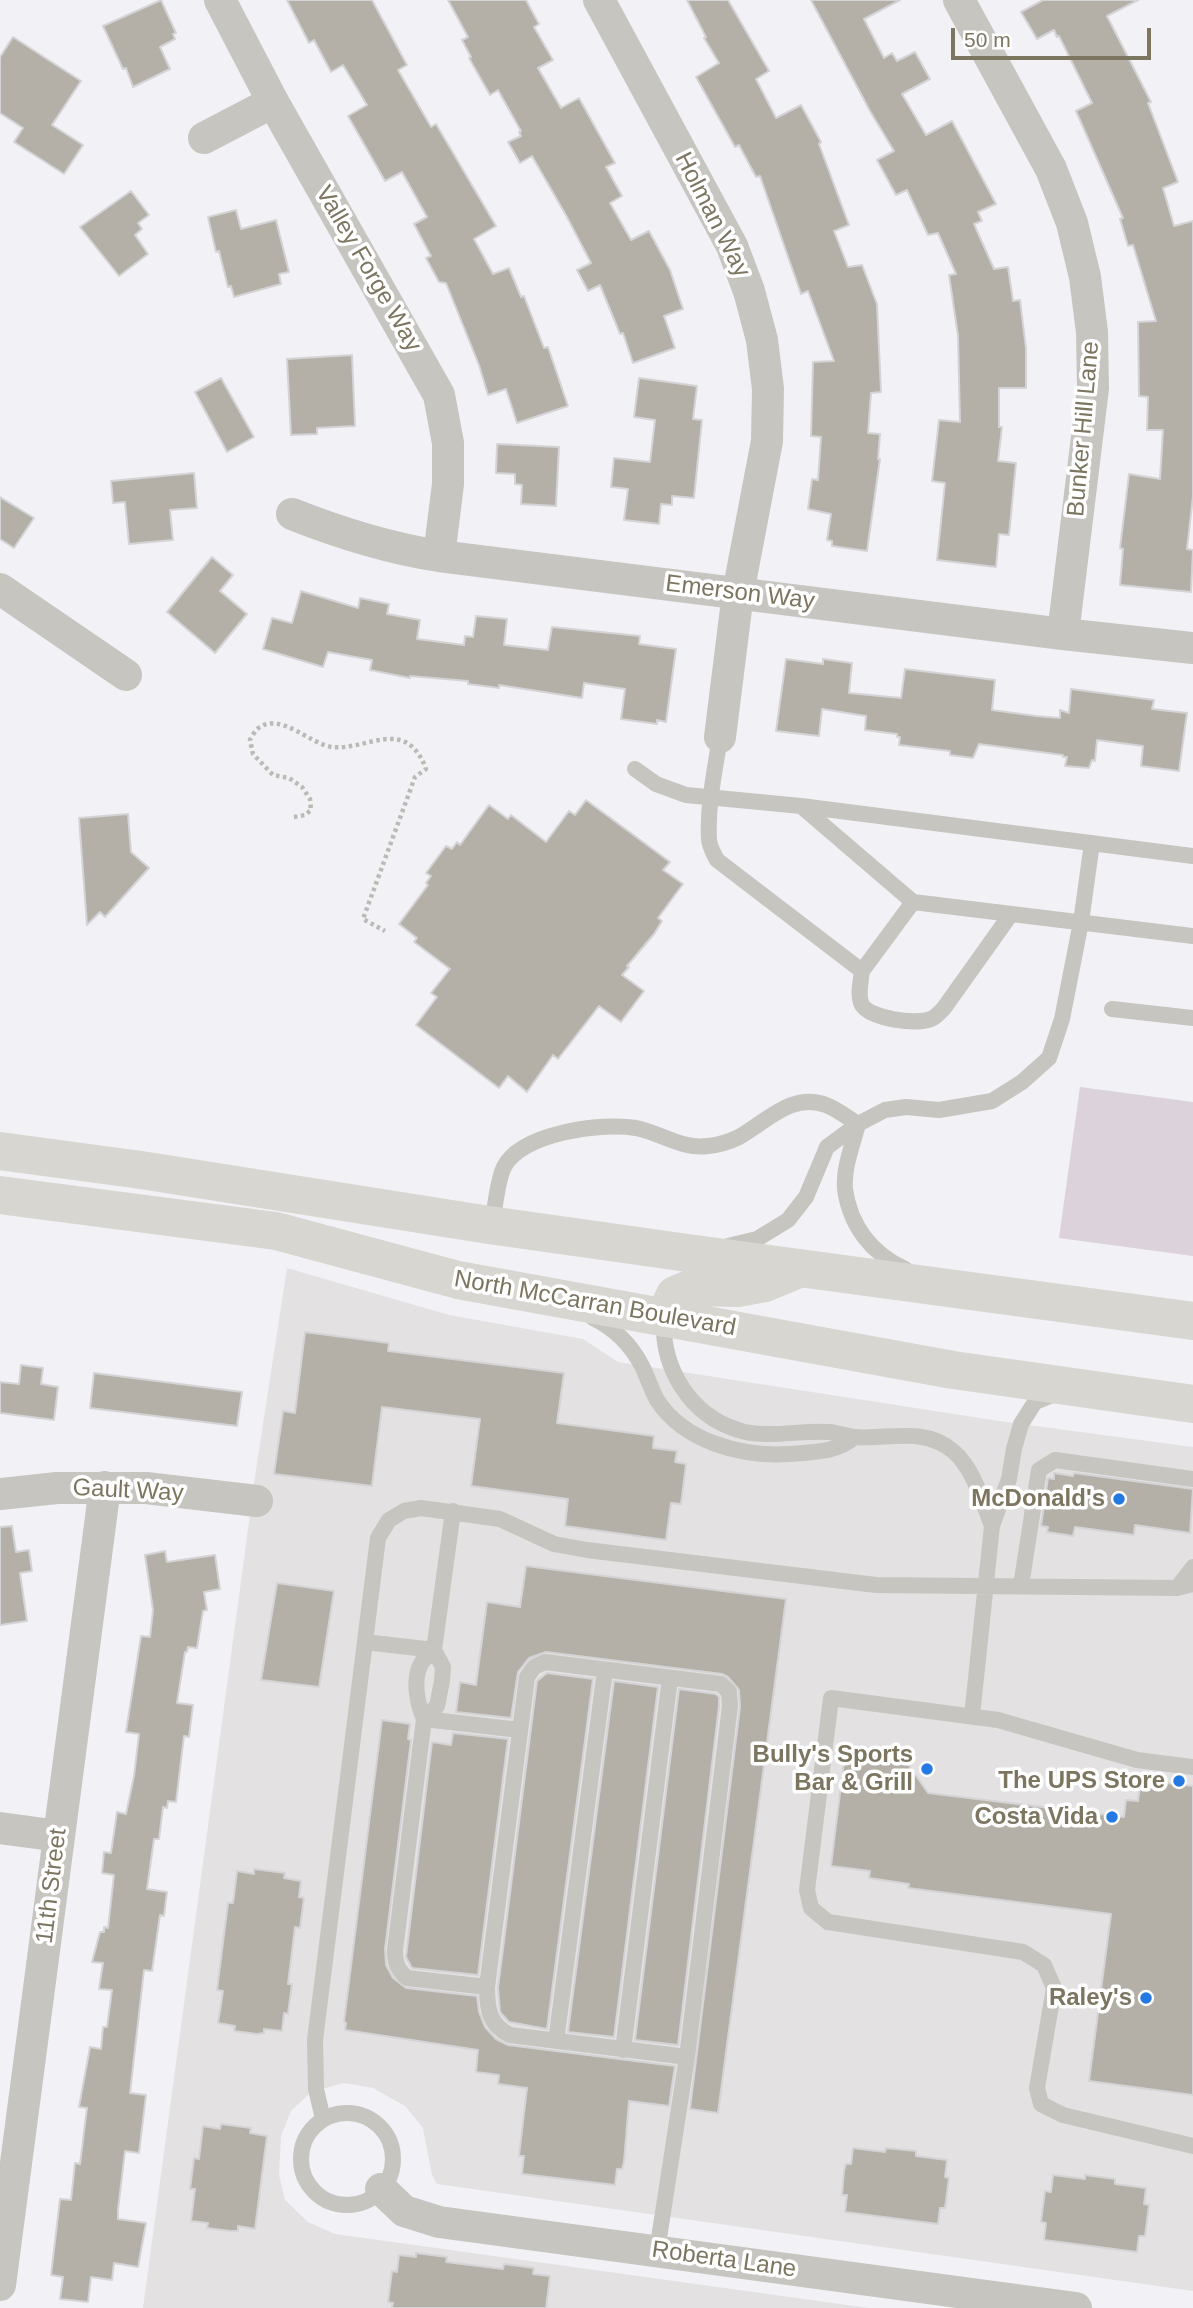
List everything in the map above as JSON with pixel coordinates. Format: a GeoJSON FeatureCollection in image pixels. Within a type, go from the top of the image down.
{"type":"FeatureCollection","features":[{"type":"Feature","properties":{"kind":"main road"},"geometry":{"type":"LineString","coordinates":[[0,1151],[695,1254],[1193,1321]]}},
{"type":"Feature","properties":{"kind":"main road","name":"North McCarran Boulevard"},"geometry":{"type":"LineString","coordinates":[[0,1195],[275,1231],[446,1277],[953,1370],[1193,1404]]}},
{"type":"Feature","properties":{"kind":"main road"},"geometry":{"type":"LineString","coordinates":[[664,1318],[675,1295],[694,1287],[738,1288],[765,1283],[802,1267]]}},
{"type":"Feature","properties":{"kind":"street","name":"Valley Forge Way"},"geometry":{"type":"LineString","coordinates":[[220,0],[273,102],[439,395],[448,443],[448,484],[439,556]]}},
{"type":"Feature","properties":{"kind":"street","name":"Holman Way"},"geometry":{"type":"LineString","coordinates":[[599,0],[732,246],[749,291],[762,340],[768,389],[767,441],[738,593],[720,737]]}},
{"type":"Feature","properties":{"kind":"street","name":"Bunker Hill Lane"},"geometry":{"type":"LineString","coordinates":[[959,0],[1051,169],[1072,223],[1085,277],[1093,332],[1093,388],[1063,634]]}},
{"type":"Feature","properties":{"kind":"street"},"geometry":{"type":"LineString","coordinates":[[204,138],[273,102]]}},
{"type":"Feature","properties":{"kind":"street","name":"Emerson Way"},"geometry":{"type":"LineString","coordinates":[[292,514],[343,534],[399,550],[439,556],[1193,648]]}},
{"type":"Feature","properties":{"kind":"street"},"geometry":{"type":"LineString","coordinates":[[0,589],[126,675]]}},
{"type":"Feature","properties":{"kind":"street","name":"11th Street"},"geometry":{"type":"LineString","coordinates":[[0,2285],[9,2149],[59,1836],[105,1487]]}},
{"type":"Feature","properties":{"kind":"street","name":"Gault Way"},"geometry":{"type":"LineString","coordinates":[[0,1494],[57,1488],[146,1488],[257,1501]]}},
{"type":"Feature","properties":{"kind":"street"},"geometry":{"type":"LineString","coordinates":[[0,1828],[59,1836]]}},
{"type":"Feature","properties":{"kind":"street","name":"Roberta Lane"},"geometry":{"type":"LineString","coordinates":[[381,2189],[404,2211],[439,2222],[1076,2308]]}},
{"type":"Feature","properties":{"kind":"lane"},"geometry":{"type":"LineString","coordinates":[[720,737],[709,842],[716,860],[862,971]]}},
{"type":"Feature","properties":{"kind":"lane"},"geometry":{"type":"LineString","coordinates":[[635,769],[656,784],[685,794],[801,806],[1193,856]]}},
{"type":"Feature","properties":{"kind":"lane"},"geometry":{"type":"LineString","coordinates":[[801,806],[913,902],[1193,936]]}},
{"type":"Feature","properties":{"kind":"lane"},"geometry":{"type":"LineString","coordinates":[[695,1254],[757,1239],[788,1220],[806,1197],[827,1147],[858,1124],[884,1110],[906,1107],[939,1111],[992,1101],[1022,1082],[1049,1058],[1062,1019],[1081,922],[1092,843]]}},
{"type":"Feature","properties":{"kind":"lane"},"geometry":{"type":"LineString","coordinates":[[913,902],[862,971],[859,991],[862,1004],[872,1014],[891,1019],[932,1019],[944,1008],[1011,914]]}},
{"type":"Feature","properties":{"kind":"lane"},"geometry":{"type":"LineString","coordinates":[[1112,1009],[1193,1018]]}},
{"type":"Feature","properties":{"kind":"lane"},"geometry":{"type":"LineString","coordinates":[[492,1225],[503,1168],[514,1153],[542,1136],[607,1126],[637,1128],[686,1146],[707,1147],[737,1138],[789,1106],[808,1101],[826,1105],[858,1124]]}},
{"type":"Feature","properties":{"kind":"lane"},"geometry":{"type":"LineString","coordinates":[[858,1124],[849,1157],[845,1188],[855,1224],[870,1247],[891,1263],[942,1287]]}},
{"type":"Feature","properties":{"kind":"lane"},"geometry":{"type":"LineString","coordinates":[[547,1296],[609,1325],[627,1343],[641,1363],[657,1400],[680,1424],[714,1444],[747,1453],[778,1454],[827,1451],[844,1446],[855,1437]]}},
{"type":"Feature","properties":{"kind":"lane"},"geometry":{"type":"LineString","coordinates":[[664,1318],[667,1356],[680,1387],[706,1414],[739,1431],[828,1432],[855,1437],[902,1434],[929,1438],[953,1450],[969,1469],[992,1526]]}},
{"type":"Feature","properties":{"kind":"lane"},"geometry":{"type":"LineString","coordinates":[[972,1716],[992,1526],[1009,1479],[1021,1424],[1035,1402],[1069,1388]]}},
{"type":"Feature","properties":{"kind":"lane"},"geometry":{"type":"LineString","coordinates":[[1021,1586],[1039,1469],[1055,1460],[1193,1479]]}},
{"type":"Feature","properties":{"kind":"lane"},"geometry":{"type":"LineString","coordinates":[[323,2119],[316,2089],[315,2040],[378,1538],[389,1520],[404,1511],[421,1508],[453,1511],[500,1519],[554,1544],[587,1550],[876,1585],[1177,1588],[1193,1584]]}},
{"type":"Feature","properties":{"kind":"lane"},"geometry":{"type":"LineString","coordinates":[[424,1719],[437,1706],[442,1681],[443,1667],[434,1650],[453,1511]]}},
{"type":"Feature","properties":{"kind":"lane"},"geometry":{"type":"LineString","coordinates":[[1177,1588],[1193,1567]]}},
{"type":"Feature","properties":{"kind":"lane"},"geometry":{"type":"LineString","coordinates":[[365,1642],[434,1650]]}},
{"type":"Feature","properties":{"kind":"lane"},"geometry":{"type":"LineString","coordinates":[[434,1650],[420,1664],[416,1688],[417,1705],[424,1719],[395,1962],[399,1971],[407,1978],[487,1987]]}},
{"type":"Feature","properties":{"kind":"lane"},"geometry":{"type":"LineString","coordinates":[[657,2251],[687,2057],[730,1706],[729,1692],[721,1684],[545,1662],[534,1667],[527,1677],[487,1987],[487,2008],[499,2029],[510,2035],[687,2057]]}},
{"type":"Feature","properties":{"kind":"lane"},"geometry":{"type":"LineString","coordinates":[[556,2041],[605,1670]]}},
{"type":"Feature","properties":{"kind":"lane"},"geometry":{"type":"LineString","coordinates":[[623,2050],[670,1678]]}},
{"type":"Feature","properties":{"kind":"lane"},"geometry":{"type":"LineString","coordinates":[[1193,1767],[1137,1760],[998,1720],[831,1698],[807,1890],[811,1908],[828,1922],[1023,1952],[1044,1965],[1054,1988],[1037,2088],[1041,2104],[1063,2115],[1193,2146]]}},
{"type":"Feature","properties":{"kind":"lane"},"geometry":{"type":"LineString","coordinates":[[424,1719],[520,1730]]}},
{"type":"Feature","properties":{"kind":"lane"},"geometry":{"type":"LineString","coordinates":[[351,2113],[377,2124],[386,2136],[393,2164],[381,2189],[369,2199],[338,2204],[323,2198],[311,2188],[303,2175],[303,2143],[311,2129],[323,2119],[351,2113]]}},
{"type":"Feature","properties":{"kind":"path"},"geometry":{"type":"LineString","coordinates":[[295,817],[305,815],[311,810],[310,799],[296,781],[273,775],[253,754],[250,740],[259,727],[283,725],[297,730],[320,745],[334,747],[350,746],[373,739],[393,739],[410,745],[420,754],[426,769],[415,777],[363,919],[385,931]]}},
{"type":"Feature","properties":{"kind":"shaded area"},"geometry":{"type":"Polygon","coordinates":[[[1080,1087],[1193,1102],[1193,1256],[1059,1238],[1080,1087]]]}},
{"type":"Feature","properties":{"kind":"shaded area"},"geometry":{"type":"Polygon","coordinates":[[[287,1268],[449,1315],[583,1339],[618,1362],[1006,1422],[1193,1447],[1193,2291],[437,2184],[432,2175],[423,2128],[405,2106],[373,2088],[344,2083],[311,2092],[291,2111],[281,2136],[279,2175],[285,2200],[308,2222],[335,2234],[869,2308],[143,2308],[256,1470],[287,1268]]]}},
{"type":"Feature","properties":{"kind":"building"},"geometry":{"type":"Polygon","coordinates":[[[161,0],[176,33],[173,34],[175,39],[160,47],[170,69],[133,87],[126,68],[123,69],[103,26],[161,0]]]}},
{"type":"Feature","properties":{"kind":"building"},"geometry":{"type":"Polygon","coordinates":[[[287,0],[372,0],[407,65],[398,70],[431,127],[436,124],[496,226],[474,239],[493,274],[509,268],[521,297],[524,296],[544,348],[548,347],[568,406],[517,423],[506,389],[488,395],[479,365],[446,283],[439,282],[426,258],[431,256],[414,224],[427,217],[402,172],[385,181],[348,116],[367,105],[343,65],[331,72],[314,40],[309,43],[287,0]]]}},
{"type":"Feature","properties":{"kind":"building"},"geometry":{"type":"Polygon","coordinates":[[[448,0],[526,0],[539,24],[534,27],[553,60],[538,68],[561,108],[579,98],[615,163],[606,167],[622,196],[610,203],[631,240],[649,231],[670,270],[683,309],[664,316],[675,348],[633,363],[623,333],[620,334],[600,285],[588,291],[577,270],[591,263],[567,217],[532,156],[520,163],[508,142],[521,136],[521,131],[498,90],[490,95],[469,58],[471,57],[462,40],[468,37],[448,0]]]}},
{"type":"Feature","properties":{"kind":"building"},"geometry":{"type":"Polygon","coordinates":[[[687,0],[728,0],[769,71],[756,79],[776,118],[801,105],[821,142],[819,144],[849,225],[834,231],[848,267],[862,265],[877,304],[881,392],[871,393],[868,433],[880,434],[880,459],[867,551],[832,546],[832,541],[827,540],[831,514],[808,509],[812,479],[818,480],[821,437],[811,436],[813,362],[834,361],[808,291],[801,294],[760,176],[756,177],[739,145],[735,147],[696,77],[719,63],[687,0]]]}},
{"type":"Feature","properties":{"kind":"building"},"geometry":{"type":"Polygon","coordinates":[[[811,0],[900,0],[864,19],[884,58],[892,53],[897,61],[915,52],[930,79],[902,94],[926,135],[952,121],[996,204],[978,212],[982,221],[974,224],[994,269],[1008,267],[1013,301],[1020,300],[1026,349],[1026,388],[999,388],[999,427],[1002,427],[998,461],[1016,463],[1009,535],[999,534],[996,567],[937,560],[945,483],[932,481],[939,420],[960,422],[958,336],[949,275],[956,274],[938,233],[928,235],[907,190],[896,195],[877,160],[894,151],[811,0]]]}},
{"type":"Feature","properties":{"kind":"building"},"geometry":{"type":"Polygon","coordinates":[[[1043,0],[1138,0],[1107,16],[1151,102],[1148,103],[1178,182],[1163,188],[1174,226],[1193,221],[1193,496],[1187,549],[1193,550],[1191,592],[1120,585],[1123,549],[1120,548],[1129,474],[1160,479],[1163,430],[1147,430],[1148,397],[1139,396],[1138,322],[1156,321],[1133,245],[1128,246],[1120,219],[1123,218],[1076,111],[1092,103],[1059,36],[1057,37],[1054,30],[1037,39],[1021,12],[1043,0]]]}},
{"type":"Feature","properties":{"kind":"building"},"geometry":{"type":"Polygon","coordinates":[[[13,37],[81,81],[52,125],[83,145],[64,174],[14,142],[23,128],[0,113],[0,57],[13,37]]]}},
{"type":"Feature","properties":{"kind":"building"},"geometry":{"type":"Polygon","coordinates":[[[131,191],[149,215],[138,223],[142,229],[135,235],[148,254],[119,276],[80,227],[131,191]]]}},
{"type":"Feature","properties":{"kind":"building"},"geometry":{"type":"Polygon","coordinates":[[[236,210],[241,229],[276,220],[289,272],[279,274],[281,284],[234,297],[231,286],[228,287],[219,251],[216,252],[208,217],[236,210]]]}},
{"type":"Feature","properties":{"kind":"building"},"geometry":{"type":"Polygon","coordinates":[[[352,355],[355,426],[317,428],[317,434],[291,435],[287,359],[352,355]]]}},
{"type":"Feature","properties":{"kind":"building"},"geometry":{"type":"Polygon","coordinates":[[[221,378],[254,437],[227,452],[195,392],[221,378]]]}},
{"type":"Feature","properties":{"kind":"building"},"geometry":{"type":"Polygon","coordinates":[[[639,378],[697,386],[693,419],[702,420],[694,498],[672,496],[672,505],[661,504],[659,524],[624,520],[628,489],[611,487],[614,458],[650,462],[655,420],[634,417],[639,378]]]}},
{"type":"Feature","properties":{"kind":"building"},"geometry":{"type":"Polygon","coordinates":[[[497,444],[559,447],[556,506],[521,504],[522,485],[515,484],[515,474],[496,473],[497,444]]]}},
{"type":"Feature","properties":{"kind":"building"},"geometry":{"type":"Polygon","coordinates":[[[194,473],[197,508],[170,510],[173,540],[129,544],[125,502],[113,503],[111,481],[194,473]]]}},
{"type":"Feature","properties":{"kind":"building"},"geometry":{"type":"Polygon","coordinates":[[[0,497],[34,518],[14,548],[0,539],[0,497]]]}},
{"type":"Feature","properties":{"kind":"building"},"geometry":{"type":"Polygon","coordinates":[[[212,557],[233,575],[220,591],[247,614],[215,653],[167,612],[212,557]]]}},
{"type":"Feature","properties":{"kind":"building"},"geometry":{"type":"Polygon","coordinates":[[[301,591],[358,608],[360,598],[389,604],[387,614],[420,620],[417,639],[464,645],[465,636],[473,637],[476,616],[507,619],[504,645],[548,650],[552,627],[640,636],[639,644],[676,649],[666,722],[657,720],[657,724],[621,719],[625,689],[584,683],[582,698],[499,685],[499,688],[468,684],[468,681],[410,678],[370,670],[372,660],[328,652],[323,667],[263,649],[272,618],[292,623],[301,591]]]}},
{"type":"Feature","properties":{"kind":"building"},"geometry":{"type":"Polygon","coordinates":[[[786,659],[823,664],[823,659],[852,663],[849,693],[901,698],[905,669],[995,680],[992,710],[1036,716],[1060,718],[1060,710],[1069,713],[1071,689],[1154,700],[1152,709],[1187,713],[1179,771],[1141,766],[1143,746],[1097,740],[1095,761],[1092,760],[1089,768],[1065,766],[1067,757],[1063,755],[979,744],[973,758],[950,755],[950,751],[899,745],[900,737],[897,737],[897,734],[865,730],[866,716],[822,709],[819,736],[776,731],[786,659]]]}},
{"type":"Feature","properties":{"kind":"building"},"geometry":{"type":"Polygon","coordinates":[[[586,800],[670,862],[663,870],[683,884],[658,918],[662,921],[654,934],[622,975],[644,991],[621,1022],[599,1006],[558,1059],[553,1055],[527,1092],[508,1076],[499,1088],[416,1025],[437,997],[431,993],[450,969],[414,942],[417,938],[399,924],[428,885],[426,883],[431,876],[426,873],[446,846],[452,849],[457,842],[460,845],[489,805],[508,819],[511,815],[546,842],[569,811],[575,815],[586,800]]]}},
{"type":"Feature","properties":{"kind":"building"},"geometry":{"type":"Polygon","coordinates":[[[128,814],[131,852],[149,868],[105,917],[100,912],[87,925],[79,818],[128,814]]]}},
{"type":"Feature","properties":{"kind":"building"},"geometry":{"type":"Polygon","coordinates":[[[305,1332],[389,1343],[388,1351],[564,1373],[557,1423],[654,1436],[653,1448],[677,1451],[675,1462],[686,1464],[681,1504],[671,1503],[666,1540],[565,1526],[568,1499],[471,1486],[480,1419],[382,1407],[372,1486],[274,1474],[283,1411],[295,1413],[305,1332]]]}},
{"type":"Feature","properties":{"kind":"building"},"geometry":{"type":"Polygon","coordinates":[[[21,1365],[43,1368],[41,1384],[58,1387],[54,1420],[0,1413],[0,1382],[19,1384],[21,1365]]]}},
{"type":"Feature","properties":{"kind":"building"},"geometry":{"type":"Polygon","coordinates":[[[94,1373],[242,1392],[237,1426],[90,1408],[94,1373]]]}},
{"type":"Feature","properties":{"kind":"building"},"geometry":{"type":"Polygon","coordinates":[[[1054,1473],[1073,1476],[1074,1473],[1193,1489],[1190,1533],[1135,1525],[1134,1535],[1075,1527],[1073,1536],[1047,1532],[1048,1527],[1041,1526],[1048,1478],[1054,1479],[1054,1473]]]}},
{"type":"Feature","properties":{"kind":"building"},"geometry":{"type":"Polygon","coordinates":[[[12,1526],[16,1552],[29,1550],[32,1571],[20,1573],[27,1621],[0,1625],[0,1527],[12,1526]]]}},
{"type":"Feature","properties":{"kind":"building"},"geometry":{"type":"Polygon","coordinates":[[[165,1551],[167,1562],[215,1555],[220,1589],[204,1592],[207,1610],[203,1611],[197,1648],[188,1647],[185,1652],[177,1703],[193,1705],[189,1737],[184,1736],[176,1802],[168,1801],[167,1808],[163,1807],[159,1839],[154,1839],[147,1889],[167,1892],[164,1916],[160,1915],[152,1971],[144,1970],[130,2093],[146,2095],[139,2153],[125,2151],[118,2210],[118,2219],[146,2223],[138,2267],[114,2263],[112,2280],[91,2277],[88,2302],[60,2299],[63,2277],[51,2275],[60,2199],[71,2200],[75,2163],[80,2164],[87,2108],[79,2107],[90,2047],[101,2049],[112,1990],[99,1989],[103,1963],[92,1962],[100,1932],[104,1932],[104,1927],[108,1928],[114,1875],[102,1873],[104,1852],[111,1853],[117,1812],[126,1814],[134,1776],[139,1734],[126,1732],[141,1636],[150,1637],[153,1610],[145,1555],[165,1551]]]}},
{"type":"Feature","properties":{"kind":"building"},"geometry":{"type":"Polygon","coordinates":[[[526,1566],[786,1599],[718,2113],[690,2109],[740,1707],[739,1690],[722,1674],[546,1652],[529,1658],[518,1672],[511,1718],[456,1712],[460,1682],[476,1685],[487,1602],[520,1607],[526,1566]]]}},
{"type":"Feature","properties":{"kind":"building"},"geometry":{"type":"Polygon","coordinates":[[[277,1583],[334,1591],[319,1687],[261,1680],[277,1583]]]}},
{"type":"Feature","properties":{"kind":"building"},"geometry":{"type":"Polygon","coordinates":[[[547,1673],[593,1679],[547,2029],[509,2022],[500,2012],[498,1988],[537,1681],[547,1673]]]}},
{"type":"Feature","properties":{"kind":"building"},"geometry":{"type":"Polygon","coordinates":[[[614,1681],[658,1687],[614,2037],[568,2032],[614,1681]]]}},
{"type":"Feature","properties":{"kind":"building"},"geometry":{"type":"Polygon","coordinates":[[[679,1689],[716,1694],[719,1697],[719,1706],[678,2045],[635,2040],[679,1689]]]}},
{"type":"Feature","properties":{"kind":"building"},"geometry":{"type":"Polygon","coordinates":[[[382,1720],[410,1724],[408,1739],[411,1740],[385,1949],[386,1965],[393,1978],[406,1988],[477,1996],[485,2027],[496,2039],[508,2045],[675,2066],[669,2106],[629,2101],[624,2162],[622,2169],[617,2169],[615,2185],[522,2174],[524,2156],[519,2156],[527,2088],[498,2084],[499,2075],[476,2072],[478,2050],[345,2030],[382,1720]]]}},
{"type":"Feature","properties":{"kind":"building"},"geometry":{"type":"Polygon","coordinates":[[[453,1733],[508,1739],[478,1975],[412,1968],[406,1957],[432,1742],[451,1745],[453,1733]]]}},
{"type":"Feature","properties":{"kind":"building"},"geometry":{"type":"Polygon","coordinates":[[[846,1745],[901,1754],[928,1793],[1124,1817],[1126,1800],[1138,1801],[1141,1780],[1193,1786],[1193,2095],[1089,2081],[1111,1914],[908,1888],[909,1884],[869,1878],[870,1871],[831,1866],[846,1745]]]}},
{"type":"Feature","properties":{"kind":"building"},"geometry":{"type":"Polygon","coordinates":[[[254,1869],[285,1873],[284,1878],[301,1881],[299,1897],[304,1898],[300,1928],[295,1927],[288,1984],[292,1984],[288,2014],[284,2013],[282,2031],[264,2029],[264,2033],[257,2034],[234,2031],[235,2026],[218,2023],[223,1991],[217,1990],[228,1903],[233,1903],[237,1871],[254,1874],[254,1869]]]}},
{"type":"Feature","properties":{"kind":"building"},"geometry":{"type":"Polygon","coordinates":[[[221,2124],[251,2128],[250,2133],[267,2136],[255,2229],[238,2226],[238,2231],[230,2231],[207,2228],[208,2223],[191,2221],[195,2189],[190,2189],[194,2158],[199,2159],[203,2126],[220,2129],[221,2124]]]}},
{"type":"Feature","properties":{"kind":"building"},"geometry":{"type":"Polygon","coordinates":[[[853,2148],[885,2152],[886,2148],[916,2151],[916,2156],[947,2160],[945,2177],[949,2178],[946,2201],[945,2208],[940,2208],[938,2224],[845,2212],[847,2195],[842,2195],[844,2171],[846,2164],[851,2164],[853,2148]]]}},
{"type":"Feature","properties":{"kind":"building"},"geometry":{"type":"Polygon","coordinates":[[[1053,2175],[1115,2179],[1115,2184],[1146,2188],[1144,2204],[1149,2205],[1146,2229],[1145,2236],[1139,2236],[1137,2252],[1044,2240],[1046,2223],[1041,2222],[1044,2198],[1045,2191],[1051,2192],[1053,2175]]]}},
{"type":"Feature","properties":{"kind":"building"},"geometry":{"type":"Polygon","coordinates":[[[416,2253],[447,2257],[446,2262],[503,2269],[504,2264],[534,2268],[533,2274],[550,2276],[546,2308],[392,2308],[393,2303],[388,2302],[392,2271],[397,2272],[399,2255],[416,2257],[416,2253]]]}},
{"type":"Feature","properties":{"kind":"place","name":"McDonald's"},"geometry":{"type":"Point","coordinates":[1119,1499]}},
{"type":"Feature","properties":{"kind":"place","name":"Bully's Sports Bar & Grill"},"geometry":{"type":"Point","coordinates":[927,1769]}},
{"type":"Feature","properties":{"kind":"place","name":"The UPS Store"},"geometry":{"type":"Point","coordinates":[1179,1781]}},
{"type":"Feature","properties":{"kind":"place","name":"Costa Vida"},"geometry":{"type":"Point","coordinates":[1112,1817]}},
{"type":"Feature","properties":{"kind":"place","name":"Raley's"},"geometry":{"type":"Point","coordinates":[1146,1998]}}]}
